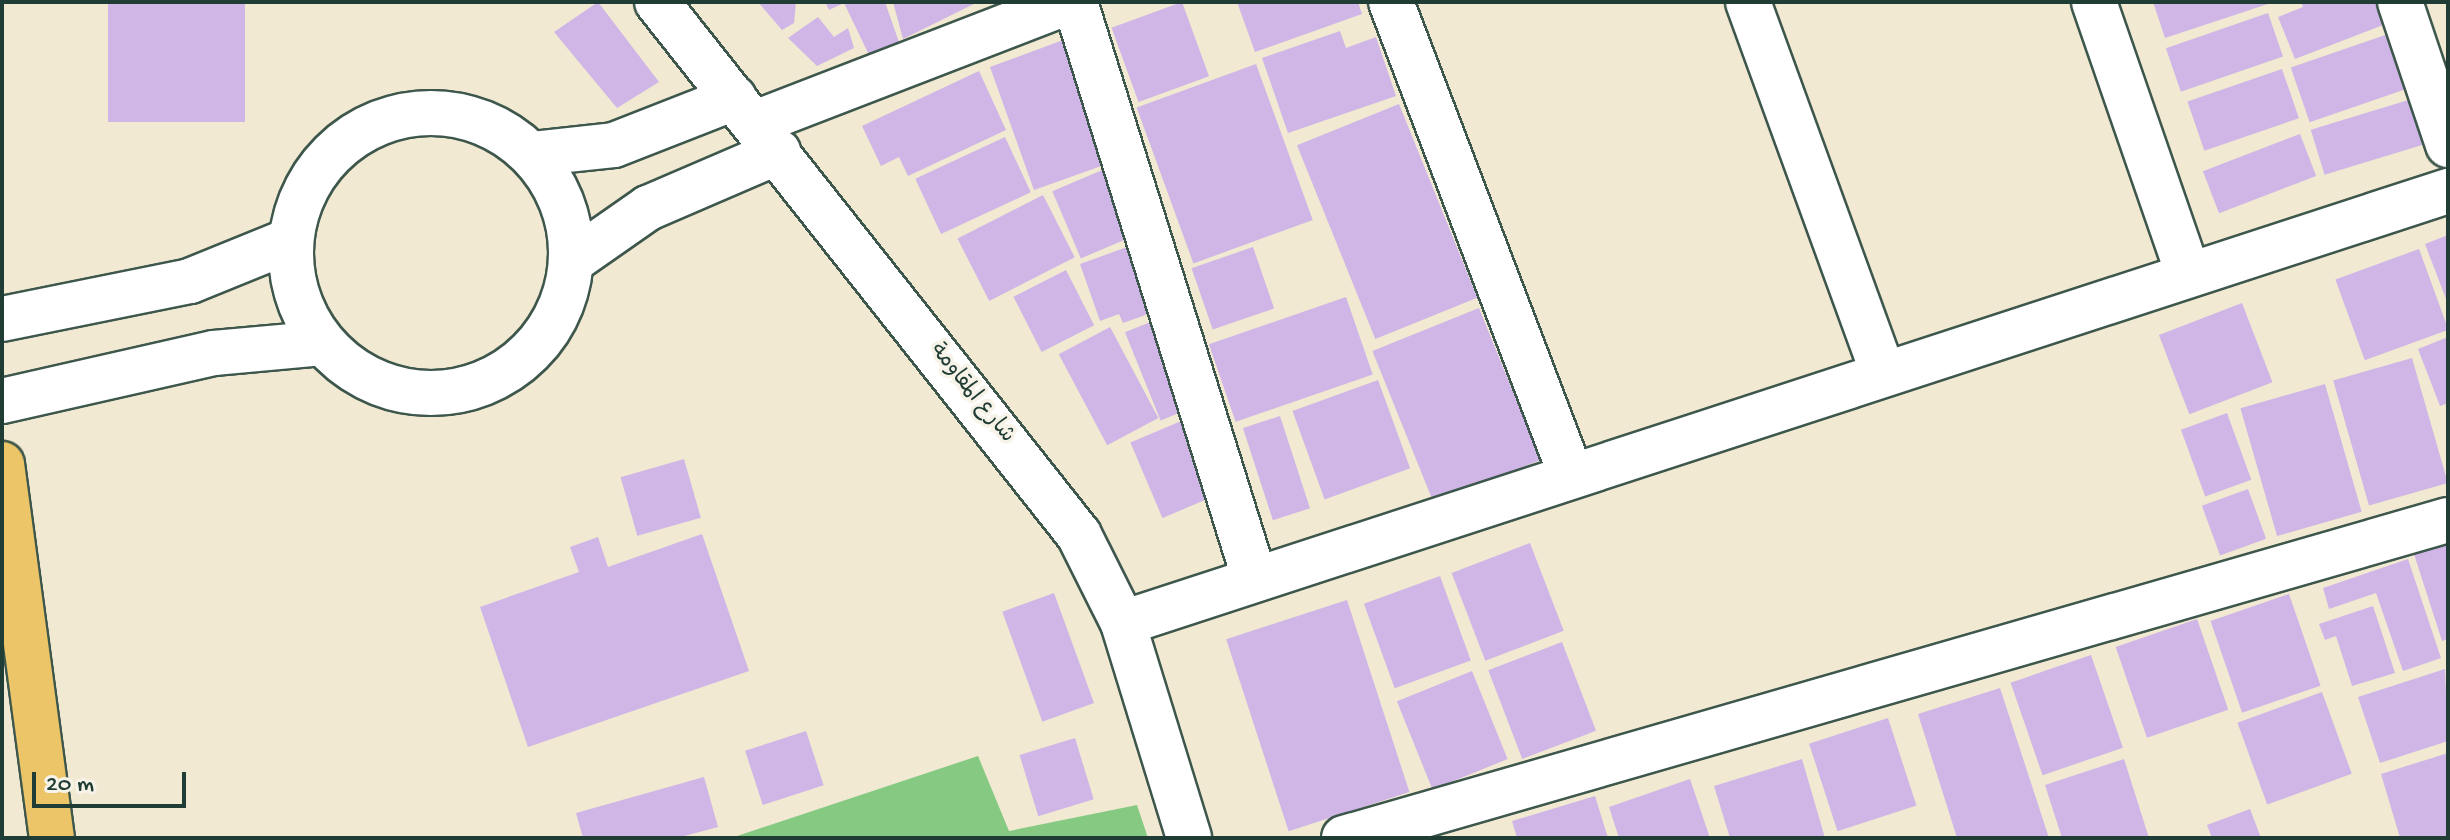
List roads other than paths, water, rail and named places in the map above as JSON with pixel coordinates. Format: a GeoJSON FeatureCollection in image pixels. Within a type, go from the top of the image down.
{"type":"FeatureCollection","features":[{"type":"Feature","properties":{"kind":"main road"},"geometry":{"type":"LineString","coordinates":[[2,464],[52,838]]}},
{"type":"Feature","properties":{"kind":"street","name":"شارع المقاومة"},"geometry":{"type":"LineString","coordinates":[[657,2],[1051,494],[1123,623],[1189,838]]}},
{"type":"Feature","properties":{"kind":"street"},"geometry":{"type":"LineString","coordinates":[[531,154],[756,124],[1072,2],[1255,580]]}},
{"type":"Feature","properties":{"kind":"street"},"geometry":{"type":"LineString","coordinates":[[1391,2],[1571,475]]}},
{"type":"Feature","properties":{"kind":"street"},"geometry":{"type":"LineString","coordinates":[[1748,2],[1882,371]]}},
{"type":"Feature","properties":{"kind":"street"},"geometry":{"type":"LineString","coordinates":[[2094,2],[2188,273]]}},
{"type":"Feature","properties":{"kind":"street"},"geometry":{"type":"LineString","coordinates":[[2400,2],[2448,145]]}},
{"type":"Feature","properties":{"kind":"street"},"geometry":{"type":"LineString","coordinates":[[406,114],[451,114],[480,123],[531,154],[559,198],[572,261],[563,303],[543,339],[513,368],[476,387],[434,394],[393,388],[354,371],[323,343],[292,277],[291,240],[303,196],[327,158],[363,130],[406,114]]}},
{"type":"Feature","properties":{"kind":"street"},"geometry":{"type":"LineString","coordinates":[[572,261],[648,208],[756,124]]}},
{"type":"Feature","properties":{"kind":"street"},"geometry":{"type":"LineString","coordinates":[[1123,623],[1882,371],[2448,191]]}},
{"type":"Feature","properties":{"kind":"street"},"geometry":{"type":"LineString","coordinates":[[2,319],[190,281],[291,240]]}},
{"type":"Feature","properties":{"kind":"street"},"geometry":{"type":"LineString","coordinates":[[2,401],[214,353],[323,343]]}},
{"type":"Feature","properties":{"kind":"street"},"geometry":{"type":"LineString","coordinates":[[1344,838],[2448,520]]}}]}
